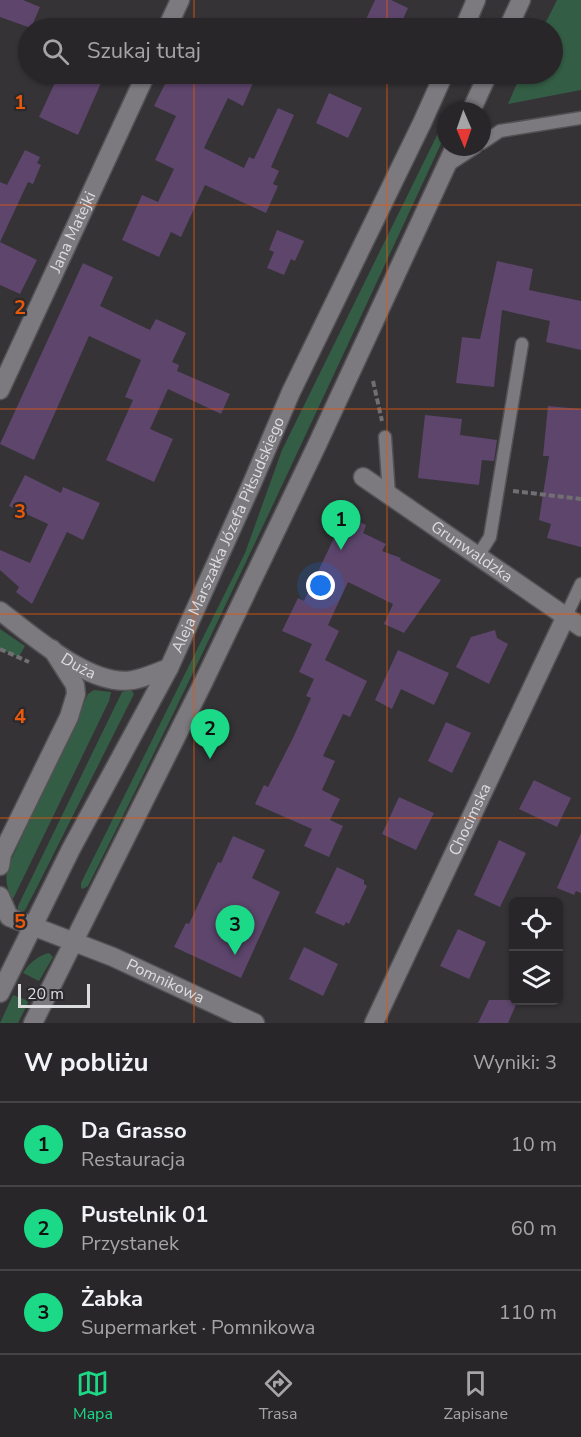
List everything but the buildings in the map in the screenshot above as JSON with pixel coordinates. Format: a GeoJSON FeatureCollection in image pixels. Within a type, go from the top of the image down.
{"type":"FeatureCollection","features":[{"type":"Feature","properties":{"kind":"main road"},"geometry":{"type":"LineString","coordinates":[[171,18],[180,0]]}},
{"type":"Feature","properties":{"kind":"main road"},"geometry":{"type":"LineString","coordinates":[[468,18],[476,0]]}},
{"type":"Feature","properties":{"kind":"main road"},"geometry":{"type":"LineString","coordinates":[[513,18],[521,0]]}},
{"type":"Feature","properties":{"kind":"main road","name":"Jana Matejki"},"geometry":{"type":"LineString","coordinates":[[0,390],[141,84]]}},
{"type":"Feature","properties":{"kind":"main road","name":"Aleja Marszałka Józefa Piłsudskiego"},"geometry":{"type":"LineString","coordinates":[[0,993],[71,849],[168,668],[291,392],[440,84]]}},
{"type":"Feature","properties":{"kind":"main road"},"geometry":{"type":"LineString","coordinates":[[475,102],[483,84]]}},
{"type":"Feature","properties":{"kind":"main road"},"geometry":{"type":"LineString","coordinates":[[33,1023],[174,742],[312,456],[451,156]]}},
{"type":"Feature","properties":{"kind":"main road","name":"Grunwaldzka"},"geometry":{"type":"LineString","coordinates":[[363,477],[581,627]]}},
{"type":"Feature","properties":{"kind":"main road","name":"Duża"},"geometry":{"type":"LineString","coordinates":[[0,611],[52,650],[86,671],[103,677],[121,681],[133,680],[168,668]]}},
{"type":"Feature","properties":{"kind":"main road","name":"Chocimska"},"geometry":{"type":"LineString","coordinates":[[374,1023],[566,616]]}},
{"type":"Feature","properties":{"kind":"main road"},"geometry":{"type":"LineString","coordinates":[[0,866],[2,854],[69,717],[76,694],[71,677],[52,650]]}},
{"type":"Feature","properties":{"kind":"main road","name":"Pomnikowa"},"geometry":{"type":"LineString","coordinates":[[0,896],[9,917],[113,957],[255,1023]]}},
{"type":"Feature","properties":{"kind":"lane"},"geometry":{"type":"LineString","coordinates":[[491,137],[500,131],[581,118]]}},
{"type":"Feature","properties":{"kind":"lane"},"geometry":{"type":"LineString","coordinates":[[446,167],[462,156]]}},
{"type":"Feature","properties":{"kind":"lane"},"geometry":{"type":"LineString","coordinates":[[478,556],[490,537],[522,344]]}},
{"type":"Feature","properties":{"kind":"lane"},"geometry":{"type":"LineString","coordinates":[[385,437],[389,495]]}},
{"type":"Feature","properties":{"kind":"lane"},"geometry":{"type":"LineString","coordinates":[[566,616],[581,584]]}},
{"type":"Feature","properties":{"kind":"path"},"geometry":{"type":"LineString","coordinates":[[373,381],[385,437]]}},
{"type":"Feature","properties":{"kind":"path"},"geometry":{"type":"LineString","coordinates":[[498,490],[581,499]]}},
{"type":"Feature","properties":{"kind":"green space"},"geometry":{"type":"Polygon","coordinates":[[[557,0],[581,0],[581,90],[508,104],[517,84],[563,84],[563,18],[548,18],[557,0]]]}},
{"type":"Feature","properties":{"kind":"green space"},"geometry":{"type":"Polygon","coordinates":[[[437,135],[437,152],[270,511],[88,886],[83,889],[81,883],[245,553],[282,450],[437,135]]]}},
{"type":"Feature","properties":{"kind":"green space"},"geometry":{"type":"Polygon","coordinates":[[[0,629],[25,646],[19,657],[0,649],[0,629]]]}},
{"type":"Feature","properties":{"kind":"green space"},"geometry":{"type":"Polygon","coordinates":[[[94,690],[111,692],[109,701],[13,899],[7,884],[8,867],[88,694],[94,690]]]}},
{"type":"Feature","properties":{"kind":"green space"},"geometry":{"type":"Polygon","coordinates":[[[131,690],[134,694],[38,885],[22,912],[18,906],[122,692],[131,690]]]}},
{"type":"Feature","properties":{"kind":"green space"},"geometry":{"type":"Polygon","coordinates":[[[49,953],[53,957],[39,981],[23,973],[34,960],[49,953]]]}},
{"type":"Feature","properties":{"kind":"green space"},"geometry":{"type":"Polygon","coordinates":[[[13,995],[29,1001],[18,1023],[0,1023],[13,995]]]}},
{"type":"Feature","properties":{"kind":"place","name":"Da Grasso"},"geometry":{"type":"Point","coordinates":[341,550]}},
{"type":"Feature","properties":{"kind":"place","name":"Pustelnik 01"},"geometry":{"type":"Point","coordinates":[210,759]}},
{"type":"Feature","properties":{"kind":"place","name":"Żabka"},"geometry":{"type":"Point","coordinates":[235,955]}}]}
